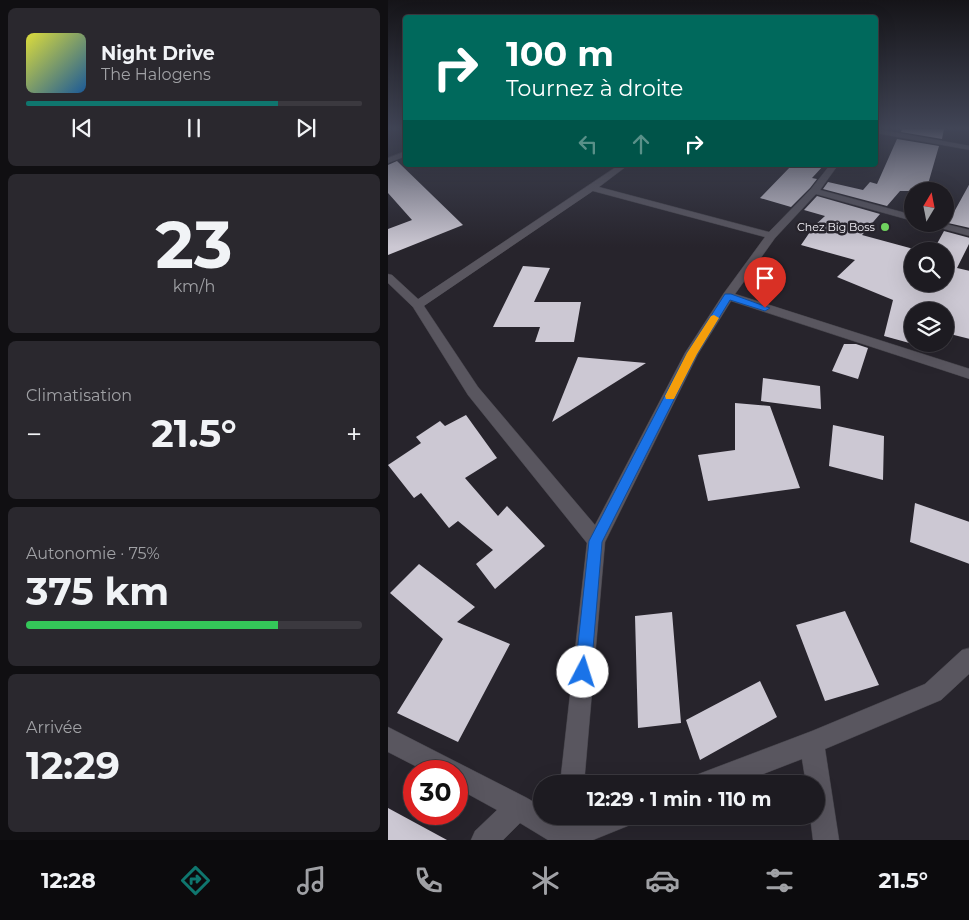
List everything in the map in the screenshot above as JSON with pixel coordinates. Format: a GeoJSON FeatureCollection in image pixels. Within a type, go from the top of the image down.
{"type":"FeatureCollection","features":[{"type":"Feature","properties":{"kind":"street"},"geometry":{"type":"LineString","coordinates":[[417,305],[620,168]]}},
{"type":"Feature","properties":{"kind":"street"},"geometry":{"type":"LineString","coordinates":[[573,775],[596,541],[692,353],[728,296],[771,236],[814,192],[832,168]]}},
{"type":"Feature","properties":{"kind":"street"},"geometry":{"type":"LineString","coordinates":[[592,188],[771,236]]}},
{"type":"Feature","properties":{"kind":"street"},"geometry":{"type":"LineString","coordinates":[[814,192],[904,216]]}},
{"type":"Feature","properties":{"kind":"street"},"geometry":{"type":"LineString","coordinates":[[954,229],[970,233]]}},
{"type":"Feature","properties":{"kind":"street"},"geometry":{"type":"LineString","coordinates":[[388,276],[417,305],[473,390],[596,541]]}},
{"type":"Feature","properties":{"kind":"street"},"geometry":{"type":"LineString","coordinates":[[728,296],[970,374]]}},
{"type":"Feature","properties":{"kind":"street"},"geometry":{"type":"LineString","coordinates":[[728,775],[812,743],[933,692],[970,658]]}},
{"type":"Feature","properties":{"kind":"street"},"geometry":{"type":"LineString","coordinates":[[388,739],[429,760]]}},
{"type":"Feature","properties":{"kind":"street"},"geometry":{"type":"LineString","coordinates":[[812,743],[826,840]]}},
{"type":"Feature","properties":{"kind":"street"},"geometry":{"type":"LineString","coordinates":[[468,781],[568,831],[589,825]]}},
{"type":"Feature","properties":{"kind":"street"},"geometry":{"type":"LineString","coordinates":[[484,840],[518,807]]}},
{"type":"Feature","properties":{"kind":"building"},"geometry":{"type":"Polygon","coordinates":[[[388,168],[404,168],[463,225],[388,255],[388,229],[412,220],[388,193],[388,168]]]}},
{"type":"Feature","properties":{"kind":"building"},"geometry":{"type":"Polygon","coordinates":[[[789,168],[821,168],[812,178],[817,179],[791,207],[760,198],[789,168]]]}},
{"type":"Feature","properties":{"kind":"building"},"geometry":{"type":"Polygon","coordinates":[[[884,168],[933,168],[929,182],[904,182],[904,191],[900,191],[887,206],[823,189],[828,182],[863,190],[870,182],[877,184],[884,168]]]}},
{"type":"Feature","properties":{"kind":"building"},"geometry":{"type":"Polygon","coordinates":[[[970,183],[970,228],[954,224],[954,212],[970,183]]]}},
{"type":"Feature","properties":{"kind":"building"},"geometry":{"type":"Polygon","coordinates":[[[817,196],[880,214],[862,235],[904,246],[904,292],[954,292],[954,242],[938,242],[943,232],[970,238],[970,242],[957,268],[970,271],[970,339],[954,335],[954,302],[904,302],[904,342],[884,336],[893,300],[837,277],[855,260],[801,245],[814,226],[825,216],[804,210],[817,196]]]}},
{"type":"Feature","properties":{"kind":"building"},"geometry":{"type":"Polygon","coordinates":[[[523,266],[550,268],[534,302],[581,302],[574,342],[535,342],[540,327],[493,327],[523,266]]]}},
{"type":"Feature","properties":{"kind":"building"},"geometry":{"type":"Polygon","coordinates":[[[844,344],[856,344],[868,348],[858,379],[832,371],[844,344]]]}},
{"type":"Feature","properties":{"kind":"building"},"geometry":{"type":"Polygon","coordinates":[[[578,357],[646,363],[552,422],[578,357]]]}},
{"type":"Feature","properties":{"kind":"building"},"geometry":{"type":"Polygon","coordinates":[[[763,378],[820,386],[821,409],[761,401],[763,378]]]}},
{"type":"Feature","properties":{"kind":"building"},"geometry":{"type":"Polygon","coordinates":[[[735,403],[770,406],[800,488],[708,501],[698,455],[735,450],[735,403]]]}},
{"type":"Feature","properties":{"kind":"building"},"geometry":{"type":"Polygon","coordinates":[[[466,415],[497,458],[465,478],[498,516],[507,506],[545,546],[495,589],[476,564],[493,550],[458,521],[449,528],[421,493],[414,498],[388,465],[421,443],[416,437],[440,421],[445,426],[466,415]]]}},
{"type":"Feature","properties":{"kind":"building"},"geometry":{"type":"Polygon","coordinates":[[[833,425],[884,436],[883,480],[829,466],[833,425]]]}},
{"type":"Feature","properties":{"kind":"building"},"geometry":{"type":"Polygon","coordinates":[[[915,503],[970,522],[970,564],[910,542],[915,503]]]}},
{"type":"Feature","properties":{"kind":"building"},"geometry":{"type":"Polygon","coordinates":[[[419,564],[475,607],[457,622],[510,644],[458,742],[397,713],[443,639],[390,593],[419,564]]]}},
{"type":"Feature","properties":{"kind":"building"},"geometry":{"type":"Polygon","coordinates":[[[845,611],[879,685],[825,701],[796,625],[845,611]]]}},
{"type":"Feature","properties":{"kind":"building"},"geometry":{"type":"Polygon","coordinates":[[[672,612],[681,723],[638,728],[635,616],[672,612]]]}},
{"type":"Feature","properties":{"kind":"building"},"geometry":{"type":"Polygon","coordinates":[[[760,681],[777,717],[700,760],[686,720],[760,681]]]}},
{"type":"Feature","properties":{"kind":"building"},"geometry":{"type":"Polygon","coordinates":[[[388,808],[403,816],[403,825],[419,825],[447,840],[388,840],[388,808]]]}},
{"type":"Feature","properties":{"kind":"slow traffic"},"geometry":{"type":"LineString","coordinates":[[670,396],[692,353],[714,318]]}},
{"type":"Feature","properties":{"kind":"place","name":"Chez Big Boss"},"geometry":{"type":"Point","coordinates":[885,227]}},
{"type":"Feature","properties":{"kind":"route"},"geometry":{"type":"LineString","coordinates":[[583,672],[596,541],[692,353],[728,296],[765,308]]}}]}
